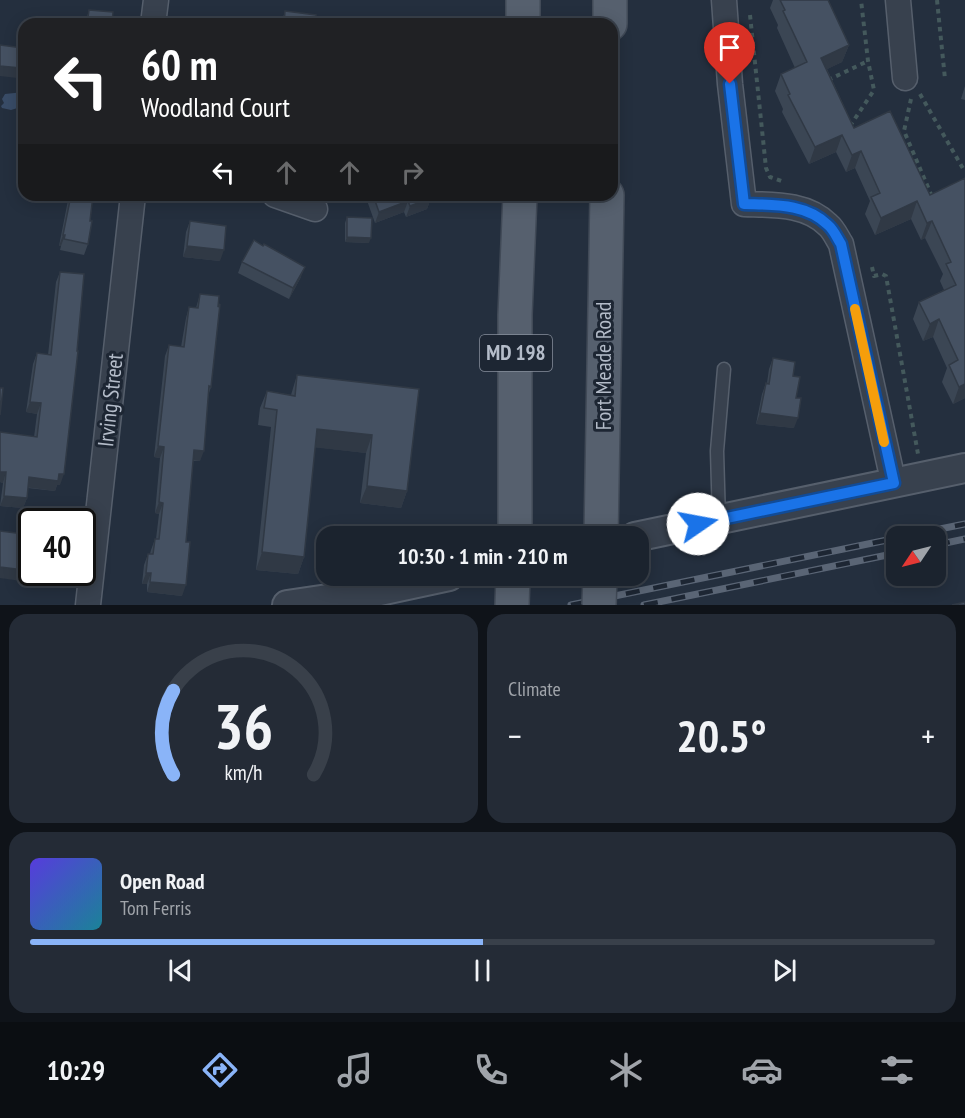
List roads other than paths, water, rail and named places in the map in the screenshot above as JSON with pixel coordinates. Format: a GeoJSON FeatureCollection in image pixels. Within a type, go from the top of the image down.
{"type":"FeatureCollection","features":[{"type":"Feature","properties":{"kind":"main road"},"geometry":{"type":"LineString","coordinates":[[523,0],[523,18]]}},
{"type":"Feature","properties":{"kind":"main road"},"geometry":{"type":"LineString","coordinates":[[610,0],[610,18]]}},
{"type":"Feature","properties":{"kind":"main road","name":"MD 198"},"geometry":{"type":"LineString","coordinates":[[515,524],[516,315],[520,201]]}},
{"type":"Feature","properties":{"kind":"main road","name":"Fort Meade Road"},"geometry":{"type":"LineString","coordinates":[[601,526],[603,307],[607,201]]}},
{"type":"Feature","properties":{"kind":"main road"},"geometry":{"type":"LineString","coordinates":[[512,605],[513,586]]}},
{"type":"Feature","properties":{"kind":"main road"},"geometry":{"type":"LineString","coordinates":[[599,605],[600,586]]}},
{"type":"Feature","properties":{"kind":"street"},"geometry":{"type":"LineString","coordinates":[[154,18],[156,0]]}},
{"type":"Feature","properties":{"kind":"street"},"geometry":{"type":"LineString","coordinates":[[724,0],[730,84],[744,204],[780,206],[812,212],[830,226],[841,244],[892,475]]}},
{"type":"Feature","properties":{"kind":"street"},"geometry":{"type":"LineString","coordinates":[[898,0],[905,78]]}},
{"type":"Feature","properties":{"kind":"street","name":"Irving Street"},"geometry":{"type":"LineString","coordinates":[[88,605],[132,201]]}},
{"type":"Feature","properties":{"kind":"street"},"geometry":{"type":"LineString","coordinates":[[292,201],[315,209]]}},
{"type":"Feature","properties":{"kind":"street"},"geometry":{"type":"LineString","coordinates":[[649,534],[718,520],[892,475],[965,468]]}},
{"type":"Feature","properties":{"kind":"street"},"geometry":{"type":"LineString","coordinates":[[287,605],[403,586]]}},
{"type":"Feature","properties":{"kind":"lane"},"geometry":{"type":"LineString","coordinates":[[718,520],[717,451],[724,369]]}},
{"type":"Feature","properties":{"kind":"water"},"geometry":{"type":"Polygon","coordinates":[[[18,93],[18,108],[11,110],[2,108],[4,103],[2,99],[5,94],[18,93]]]}},
{"type":"Feature","properties":{"kind":"railway"},"geometry":{"type":"LineString","coordinates":[[946,528],[965,524]]}},
{"type":"Feature","properties":{"kind":"railway"},"geometry":{"type":"LineString","coordinates":[[946,543],[965,539]]}},
{"type":"Feature","properties":{"kind":"railway"},"geometry":{"type":"LineString","coordinates":[[571,605],[886,540]]}},
{"type":"Feature","properties":{"kind":"railway"},"geometry":{"type":"LineString","coordinates":[[644,605],[886,555]]}}]}
